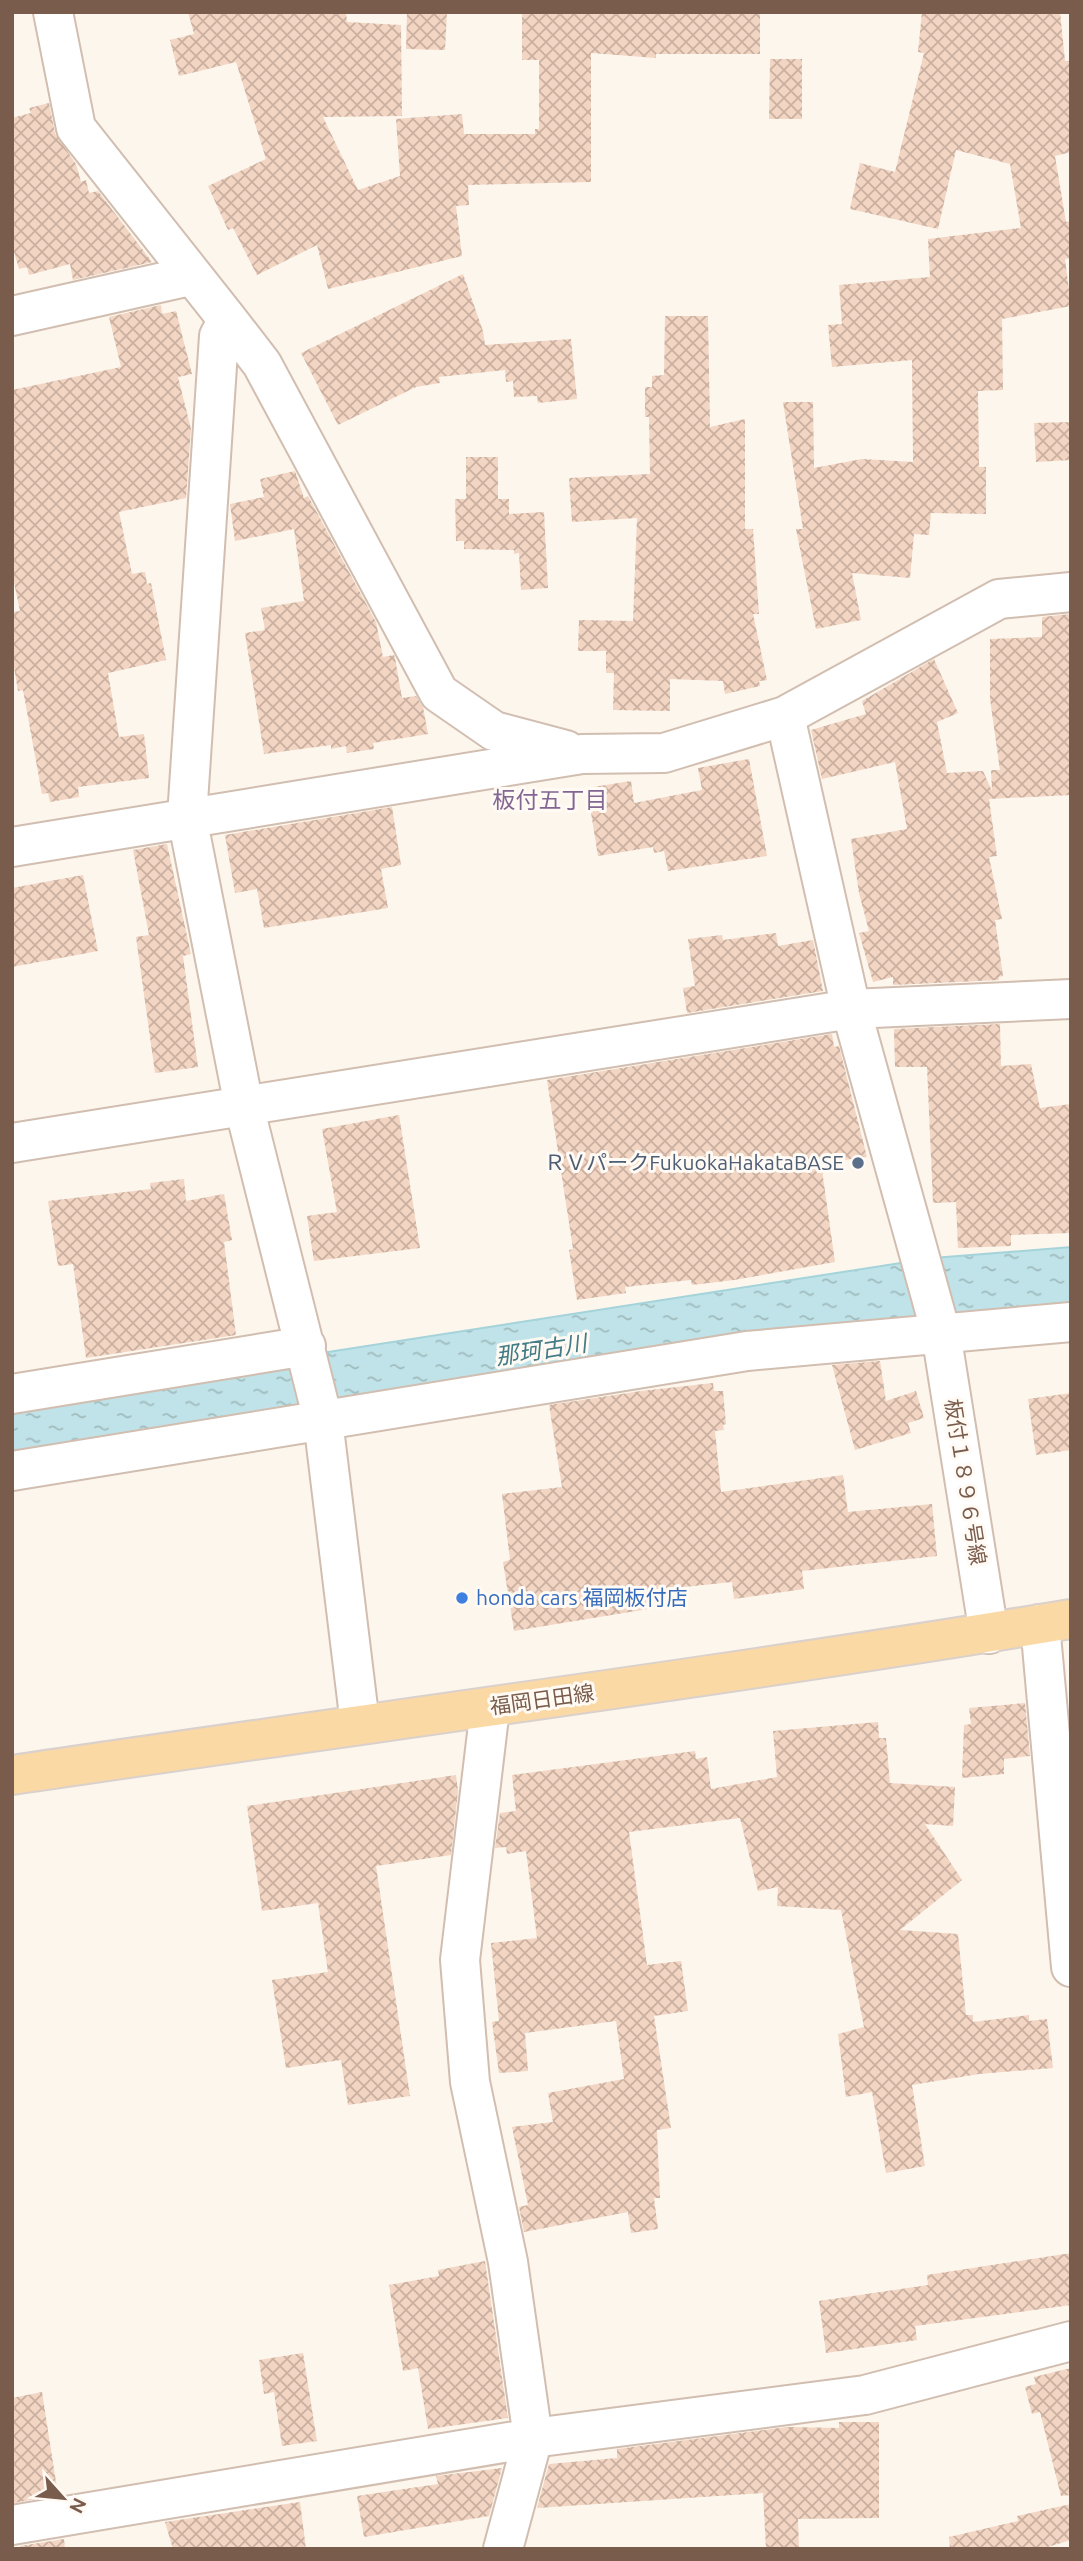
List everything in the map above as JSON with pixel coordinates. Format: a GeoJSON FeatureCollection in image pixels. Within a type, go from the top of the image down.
{"type":"FeatureCollection","features":[{"type":"Feature","properties":{"kind":"main road","name":"福岡日田線"},"geometry":{"type":"LineString","coordinates":[[12,1775],[360,1724],[490,1708],[1056,1622]]}},
{"type":"Feature","properties":{"kind":"street"},"geometry":{"type":"LineString","coordinates":[[53,12],[76,128],[262,364],[439,693],[494,731],[582,754]]}},
{"type":"Feature","properties":{"kind":"street"},"geometry":{"type":"LineString","coordinates":[[12,316],[190,276]]}},
{"type":"Feature","properties":{"kind":"street"},"geometry":{"type":"LineString","coordinates":[[228,320],[219,336],[187,817],[244,1106],[323,1420],[360,1724]]}},
{"type":"Feature","properties":{"kind":"street"},"geometry":{"type":"LineString","coordinates":[[12,847],[582,754],[664,753],[785,716],[999,599],[1071,592]]}},
{"type":"Feature","properties":{"kind":"street"},"geometry":{"type":"LineString","coordinates":[[785,716],[851,1009]]}},
{"type":"Feature","properties":{"kind":"street"},"geometry":{"type":"LineString","coordinates":[[12,1143],[851,1009],[1071,999]]}},
{"type":"Feature","properties":{"kind":"street","name":"板付１８９６号線"},"geometry":{"type":"LineString","coordinates":[[851,1009],[940,1331],[989,1634]]}},
{"type":"Feature","properties":{"kind":"street"},"geometry":{"type":"LineString","coordinates":[[12,1471],[747,1351],[940,1331],[1071,1322]]}},
{"type":"Feature","properties":{"kind":"street"},"geometry":{"type":"LineString","coordinates":[[12,1394],[306,1346]]}},
{"type":"Feature","properties":{"kind":"street"},"geometry":{"type":"LineString","coordinates":[[1056,1622],[1071,1967]]}},
{"type":"Feature","properties":{"kind":"street"},"geometry":{"type":"LineString","coordinates":[[490,1708],[460,1960],[470,2082],[508,2262],[533,2438],[503,2549]]}},
{"type":"Feature","properties":{"kind":"street"},"geometry":{"type":"LineString","coordinates":[[12,2525],[533,2438],[865,2395],[1071,2341]]}},
{"type":"Feature","properties":{"kind":"water","name":"那珂古川"},"geometry":{"type":"Polygon","coordinates":[[[1071,1247],[1071,1311],[12,1458],[12,1401],[933,1258],[1071,1247]]]}},
{"type":"Feature","properties":{"kind":"building"},"geometry":{"type":"Polygon","coordinates":[[[188,12],[346,12],[347,22],[401,25],[402,116],[323,117],[358,190],[400,176],[396,119],[462,114],[464,134],[535,134],[535,129],[539,129],[539,60],[522,60],[522,12],[760,12],[760,54],[656,54],[656,58],[591,53],[591,182],[468,185],[469,205],[456,206],[462,256],[328,289],[317,245],[257,275],[233,228],[228,230],[208,186],[266,159],[236,62],[179,76],[170,40],[194,34],[188,12]]]}},
{"type":"Feature","properties":{"kind":"building"},"geometry":{"type":"Polygon","coordinates":[[[407,12],[447,12],[445,50],[406,49],[407,12]]]}},
{"type":"Feature","properties":{"kind":"building"},"geometry":{"type":"Polygon","coordinates":[[[922,12],[1060,12],[1065,61],[1069,61],[1071,70],[1071,152],[1055,156],[1066,222],[1071,221],[1071,258],[1065,259],[1071,306],[1002,319],[1003,390],[978,391],[979,467],[986,467],[986,514],[931,513],[929,535],[914,534],[910,578],[852,573],[861,620],[816,629],[796,529],[803,529],[783,402],[813,402],[814,468],[862,459],[913,462],[912,360],[832,367],[828,325],[842,324],[839,285],[930,277],[928,239],[1021,228],[1010,164],[956,150],[938,229],[850,209],[860,163],[895,172],[924,53],[918,52],[922,12]]]}},
{"type":"Feature","properties":{"kind":"building"},"geometry":{"type":"Polygon","coordinates":[[[770,59],[802,59],[802,119],[769,119],[770,59]]]}},
{"type":"Feature","properties":{"kind":"building"},"geometry":{"type":"Polygon","coordinates":[[[49,103],[55,133],[76,164],[81,182],[86,180],[89,193],[98,191],[152,262],[73,280],[70,264],[29,275],[27,267],[19,269],[12,245],[12,118],[31,113],[29,108],[49,103]]]}},
{"type":"Feature","properties":{"kind":"building"},"geometry":{"type":"Polygon","coordinates":[[[463,274],[483,331],[485,345],[571,339],[577,399],[538,403],[537,396],[514,397],[513,381],[506,382],[505,370],[439,377],[440,383],[416,387],[338,425],[301,353],[463,274]]]}},
{"type":"Feature","properties":{"kind":"building"},"geometry":{"type":"Polygon","coordinates":[[[161,305],[162,314],[176,311],[192,374],[178,377],[191,429],[186,498],[119,512],[132,574],[145,572],[147,584],[151,583],[166,660],[108,673],[119,737],[144,734],[149,778],[78,787],[79,797],[50,802],[48,793],[42,794],[23,690],[18,691],[12,656],[12,612],[20,611],[12,573],[12,390],[121,367],[109,317],[161,305]]]}},
{"type":"Feature","properties":{"kind":"building"},"geometry":{"type":"Polygon","coordinates":[[[665,316],[708,316],[710,427],[745,419],[745,529],[753,529],[759,614],[753,614],[767,680],[759,681],[760,686],[725,694],[723,681],[670,679],[670,711],[613,710],[614,673],[606,673],[606,651],[578,651],[579,620],[633,621],[637,518],[572,522],[569,478],[650,474],[649,417],[645,417],[645,387],[652,387],[652,376],[664,375],[665,316]]]}},
{"type":"Feature","properties":{"kind":"building"},"geometry":{"type":"Polygon","coordinates":[[[1071,422],[1071,460],[1036,462],[1034,423],[1071,422]]]}},
{"type":"Feature","properties":{"kind":"building"},"geometry":{"type":"Polygon","coordinates":[[[466,457],[498,457],[498,499],[509,499],[509,514],[544,512],[548,588],[521,590],[519,553],[514,554],[514,550],[464,549],[464,541],[456,541],[455,499],[466,499],[466,457]]]}},
{"type":"Feature","properties":{"kind":"building"},"geometry":{"type":"Polygon","coordinates":[[[295,471],[304,498],[308,496],[376,622],[383,657],[394,655],[402,698],[416,696],[423,707],[428,734],[373,743],[374,749],[347,753],[346,746],[331,749],[331,745],[264,754],[245,633],[265,630],[261,608],[304,601],[294,529],[235,541],[230,504],[264,497],[260,479],[295,471]]]}},
{"type":"Feature","properties":{"kind":"building"},"geometry":{"type":"Polygon","coordinates":[[[1071,614],[1071,795],[989,799],[997,856],[989,857],[1002,919],[995,920],[1003,976],[999,977],[999,980],[893,985],[893,977],[873,982],[859,933],[869,931],[859,893],[851,839],[907,829],[895,762],[822,779],[811,730],[866,714],[862,701],[934,659],[958,713],[937,722],[947,773],[983,771],[992,791],[991,770],[1000,770],[990,699],[990,639],[1042,637],[1042,617],[1071,614]]]}},
{"type":"Feature","properties":{"kind":"building"},"geometry":{"type":"Polygon","coordinates":[[[749,759],[767,856],[668,871],[664,851],[654,853],[653,847],[598,856],[587,788],[631,781],[634,803],[702,790],[698,768],[749,759]]]}},
{"type":"Feature","properties":{"kind":"building"},"geometry":{"type":"Polygon","coordinates":[[[392,807],[401,865],[381,869],[388,908],[264,928],[257,889],[235,893],[225,835],[392,807]]]}},
{"type":"Feature","properties":{"kind":"building"},"geometry":{"type":"Polygon","coordinates":[[[167,844],[191,954],[183,956],[198,1067],[155,1073],[136,937],[149,935],[133,850],[167,844]]]}},
{"type":"Feature","properties":{"kind":"building"},"geometry":{"type":"Polygon","coordinates":[[[83,875],[98,951],[12,967],[12,888],[83,875]]]}},
{"type":"Feature","properties":{"kind":"building"},"geometry":{"type":"Polygon","coordinates":[[[776,933],[778,946],[813,940],[823,991],[687,1013],[683,988],[695,986],[688,939],[722,935],[723,940],[776,933]]]}},
{"type":"Feature","properties":{"kind":"building"},"geometry":{"type":"Polygon","coordinates":[[[1000,1024],[1001,1066],[1031,1064],[1040,1108],[1071,1104],[1071,1233],[1011,1235],[1011,1246],[958,1248],[956,1202],[933,1203],[927,1067],[895,1067],[894,1029],[1000,1024]]]}},
{"type":"Feature","properties":{"kind":"building"},"geometry":{"type":"Polygon","coordinates":[[[832,1034],[834,1047],[839,1046],[867,1157],[821,1163],[835,1262],[692,1285],[691,1280],[625,1287],[626,1293],[577,1300],[569,1250],[573,1249],[547,1080],[832,1034]]]}},
{"type":"Feature","properties":{"kind":"building"},"geometry":{"type":"Polygon","coordinates":[[[399,1115],[420,1248],[314,1261],[307,1216],[337,1212],[322,1129],[399,1115]]]}},
{"type":"Feature","properties":{"kind":"building"},"geometry":{"type":"Polygon","coordinates":[[[184,1179],[186,1201],[224,1194],[232,1240],[224,1242],[236,1335],[86,1358],[73,1264],[58,1266],[48,1201],[151,1189],[150,1183],[184,1179]]]}},
{"type":"Feature","properties":{"kind":"building"},"geometry":{"type":"Polygon","coordinates":[[[880,1361],[886,1401],[916,1391],[924,1418],[908,1423],[911,1433],[855,1450],[832,1365],[880,1361]]]}},
{"type":"Feature","properties":{"kind":"building"},"geometry":{"type":"Polygon","coordinates":[[[713,1383],[714,1391],[723,1391],[726,1424],[723,1425],[724,1430],[715,1431],[721,1492],[843,1475],[848,1512],[932,1504],[937,1556],[802,1571],[804,1589],[734,1599],[732,1582],[646,1591],[648,1609],[514,1631],[503,1562],[510,1560],[502,1494],[562,1487],[549,1405],[713,1383]]]}},
{"type":"Feature","properties":{"kind":"building"},"geometry":{"type":"Polygon","coordinates":[[[1071,1393],[1071,1450],[1036,1455],[1028,1399],[1071,1393]]]}},
{"type":"Feature","properties":{"kind":"building"},"geometry":{"type":"Polygon","coordinates":[[[1025,1703],[1030,1756],[1004,1759],[1004,1774],[962,1778],[964,1725],[971,1724],[969,1708],[1025,1703]]]}},
{"type":"Feature","properties":{"kind":"building"},"geometry":{"type":"Polygon","coordinates":[[[878,1722],[879,1738],[886,1738],[890,1783],[955,1787],[953,1826],[925,1824],[962,1880],[900,1930],[958,1934],[966,2015],[973,2015],[973,2022],[1029,2015],[1029,2021],[1047,2019],[1053,2068],[979,2074],[912,2085],[925,2166],[886,2173],[872,2092],[846,2097],[838,2034],[864,2027],[841,1910],[777,1906],[778,1887],[758,1891],[740,1818],[629,1832],[647,1965],[681,1961],[688,2011],[654,2016],[671,2128],[657,2130],[660,2198],[654,2198],[658,2229],[631,2233],[628,2212],[524,2232],[519,2207],[528,2205],[512,2127],[553,2122],[548,2093],[624,2079],[616,2021],[525,2033],[528,2071],[499,2073],[492,2022],[499,2021],[491,1943],[537,1938],[526,1851],[507,1854],[506,1847],[495,1848],[500,1813],[516,1811],[512,1775],[695,1751],[696,1759],[707,1757],[711,1789],[777,1777],[773,1731],[878,1722]]]}},
{"type":"Feature","properties":{"kind":"building"},"geometry":{"type":"Polygon","coordinates":[[[456,1775],[458,1791],[451,1855],[376,1866],[410,2096],[348,2105],[341,2060],[286,2068],[272,1980],[328,1972],[318,1903],[262,1911],[247,1806],[456,1775]]]}},
{"type":"Feature","properties":{"kind":"building"},"geometry":{"type":"Polygon","coordinates":[[[1071,2253],[1071,2305],[915,2326],[917,2340],[826,2353],[819,2301],[928,2285],[927,2275],[1071,2253]]]}},
{"type":"Feature","properties":{"kind":"building"},"geometry":{"type":"Polygon","coordinates":[[[485,2261],[508,2418],[428,2429],[418,2368],[403,2371],[389,2285],[439,2276],[438,2270],[485,2261]]]}},
{"type":"Feature","properties":{"kind":"building"},"geometry":{"type":"Polygon","coordinates":[[[303,2353],[317,2441],[282,2446],[274,2392],[264,2394],[259,2360],[303,2353]]]}},
{"type":"Feature","properties":{"kind":"building"},"geometry":{"type":"Polygon","coordinates":[[[1071,2368],[1071,2495],[1061,2496],[1040,2412],[1032,2414],[1025,2387],[1036,2384],[1034,2377],[1071,2368]]]}},
{"type":"Feature","properties":{"kind":"building"},"geometry":{"type":"Polygon","coordinates":[[[42,2392],[58,2495],[13,2503],[12,2398],[42,2392]]]}},
{"type":"Feature","properties":{"kind":"building"},"geometry":{"type":"Polygon","coordinates":[[[839,2422],[879,2422],[879,2518],[798,2519],[799,2549],[766,2549],[763,2493],[537,2508],[549,2464],[617,2458],[617,2449],[787,2427],[839,2428],[839,2422]]]}},
{"type":"Feature","properties":{"kind":"building"},"geometry":{"type":"Polygon","coordinates":[[[502,2468],[489,2516],[364,2537],[357,2496],[438,2484],[436,2476],[502,2468]]]}},
{"type":"Feature","properties":{"kind":"building"},"geometry":{"type":"Polygon","coordinates":[[[300,2502],[306,2549],[173,2549],[165,2522],[300,2502]]]}},
{"type":"Feature","properties":{"kind":"building"},"geometry":{"type":"Polygon","coordinates":[[[1071,2504],[1071,2540],[1041,2549],[950,2549],[949,2537],[1018,2521],[1017,2516],[1071,2504]]]}},
{"type":"Feature","properties":{"kind":"building"},"geometry":{"type":"Polygon","coordinates":[[[64,2539],[65,2549],[20,2549],[20,2546],[64,2539]]]}},
{"type":"Feature","properties":{"kind":"place","name":"ＲＶパークFukuokaHakataBASE"},"geometry":{"type":"Point","coordinates":[858,1163]}},
{"type":"Feature","properties":{"kind":"place","name":"honda cars 福岡板付店"},"geometry":{"type":"Point","coordinates":[462,1598]}},
{"type":"Feature","properties":{"kind":"district","name":"板付五丁目"},"geometry":{"type":"Point","coordinates":[550,800]}}]}
